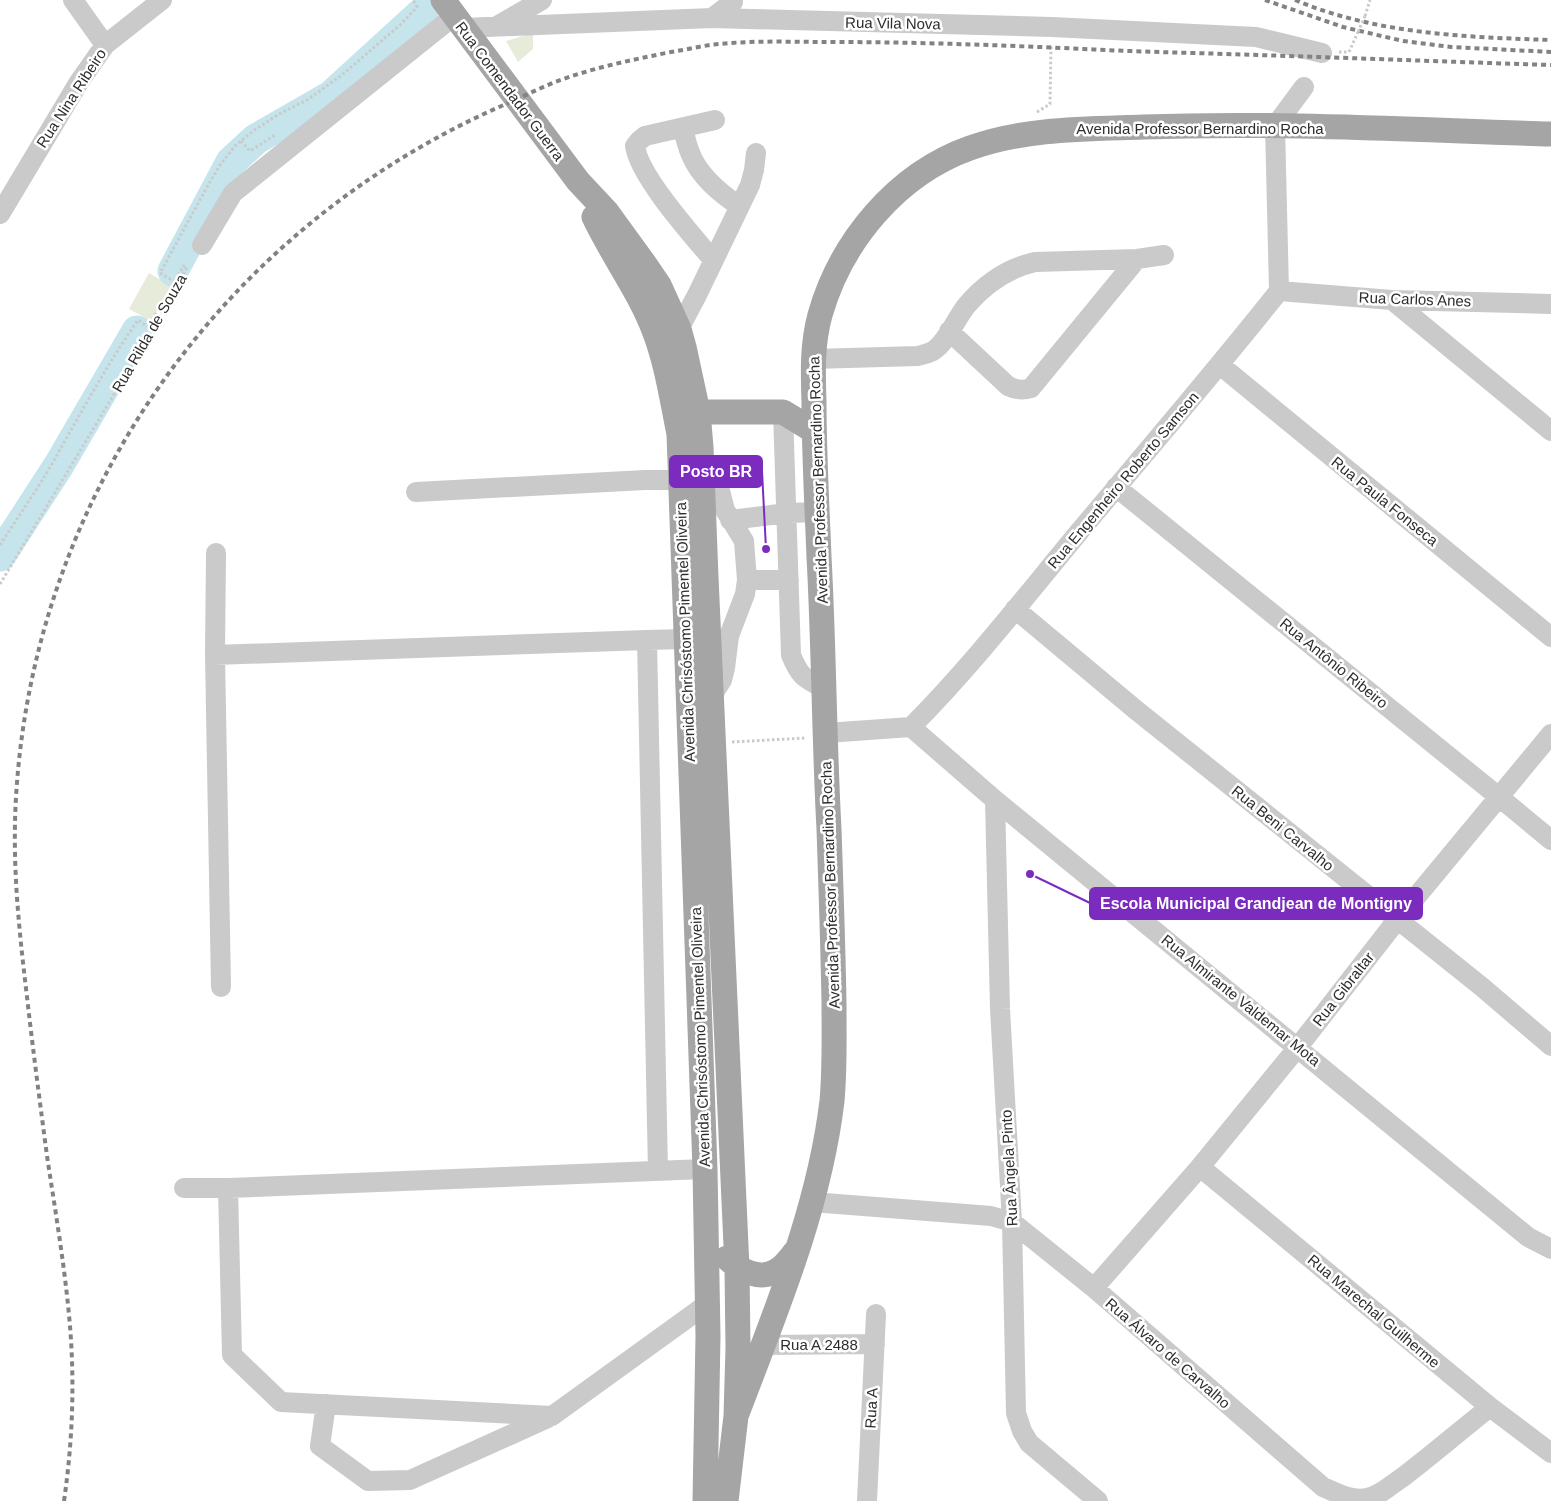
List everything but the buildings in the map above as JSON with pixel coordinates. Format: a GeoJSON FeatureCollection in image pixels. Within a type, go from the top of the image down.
{"type":"FeatureCollection","features":[{"type":"Feature","properties":{"kind":"main road","name":"Rua Comendador Guerra"},"geometry":{"type":"LineString","coordinates":[[453,13],[578,181]]}},
{"type":"Feature","properties":{"kind":"main road","name":"Avenida Professor Bernardino Rocha"},"geometry":{"type":"LineString","coordinates":[[736,1416],[799,1248],[824,1150],[832,1100],[834,1052],[833,933],[814,431],[813,359],[820,316],[829,289],[844,256],[860,232],[887,202],[918,175],[942,161],[971,148],[1012,136],[1062,129],[1184,125],[1551,134]]}},
{"type":"Feature","properties":{"kind":"main road","name":"Avenida Chrisóstomo Pimentel Oliveira"},"geometry":{"type":"LineString","coordinates":[[578,181],[607,212],[659,286],[679,329],[698,412],[702,462],[737,1268],[738,1348],[736,1416],[726,1501]]}},
{"type":"Feature","properties":{"kind":"main road","name":"Avenida Chrisóstomo Pimentel Oliveira"},"geometry":{"type":"LineString","coordinates":[[578,181],[596,221],[655,332],[664,361],[679,434],[705,1179],[707,1304],[705,1501]]}},
{"type":"Feature","properties":{"kind":"main road"},"geometry":{"type":"LineString","coordinates":[[783,412],[806,394],[814,384]]}},
{"type":"Feature","properties":{"kind":"main road"},"geometry":{"type":"LineString","coordinates":[[679,434],[686,421],[698,412],[783,412],[814,431]]}},
{"type":"Feature","properties":{"kind":"main road"},"geometry":{"type":"LineString","coordinates":[[705,1179],[710,1224],[717,1247],[737,1268],[749,1273],[764,1275],[776,1272],[799,1248]]}},
{"type":"Feature","properties":{"kind":"street"},"geometry":{"type":"LineString","coordinates":[[74,0],[105,45]]}},
{"type":"Feature","properties":{"kind":"street","name":"Rua Nina Ribeiro"},"geometry":{"type":"LineString","coordinates":[[0,214],[79,82],[105,45],[162,0]]}},
{"type":"Feature","properties":{"kind":"street"},"geometry":{"type":"LineString","coordinates":[[495,27],[542,0]]}},
{"type":"Feature","properties":{"kind":"street"},"geometry":{"type":"LineString","coordinates":[[712,18],[733,2],[733,0]]}},
{"type":"Feature","properties":{"kind":"street"},"geometry":{"type":"LineString","coordinates":[[202,245],[233,193],[453,13]]}},
{"type":"Feature","properties":{"kind":"street","name":"Rua Vila Nova"},"geometry":{"type":"LineString","coordinates":[[453,13],[495,27],[712,18],[1052,27],[1256,37],[1322,53]]}},
{"type":"Feature","properties":{"kind":"street"},"geometry":{"type":"LineString","coordinates":[[1279,291],[1275,126],[1304,87]]}},
{"type":"Feature","properties":{"kind":"street"},"geometry":{"type":"LineString","coordinates":[[713,260],[662,196],[640,163],[636,146],[644,136],[715,120]]}},
{"type":"Feature","properties":{"kind":"street"},"geometry":{"type":"LineString","coordinates":[[683,128],[691,155],[703,175],[718,192],[739,206]]}},
{"type":"Feature","properties":{"kind":"street"},"geometry":{"type":"LineString","coordinates":[[679,329],[698,295],[750,185],[756,153]]}},
{"type":"Feature","properties":{"kind":"street"},"geometry":{"type":"LineString","coordinates":[[813,359],[918,356],[933,351],[967,305],[981,290],[1002,275],[1020,266],[1035,262],[1137,259],[1164,255]]}},
{"type":"Feature","properties":{"kind":"street"},"geometry":{"type":"LineString","coordinates":[[949,331],[1008,386],[1024,391],[1031,388],[1137,259]]}},
{"type":"Feature","properties":{"kind":"street","name":"Rua Carlos Anes"},"geometry":{"type":"LineString","coordinates":[[1279,291],[1392,300],[1551,304]]}},
{"type":"Feature","properties":{"kind":"street","name":"Rua Engenheiro Roberto Samson"},"geometry":{"type":"LineString","coordinates":[[911,727],[928,711],[1015,609],[1220,366],[1279,291]]}},
{"type":"Feature","properties":{"kind":"street"},"geometry":{"type":"LineString","coordinates":[[1392,300],[1551,431]]}},
{"type":"Feature","properties":{"kind":"street","name":"Rua Paula Fonseca"},"geometry":{"type":"LineString","coordinates":[[1220,366],[1551,637]]}},
{"type":"Feature","properties":{"kind":"street"},"geometry":{"type":"LineString","coordinates":[[783,412],[791,655],[797,671],[808,680],[825,689]]}},
{"type":"Feature","properties":{"kind":"street"},"geometry":{"type":"LineString","coordinates":[[702,462],[718,483],[725,510],[744,541],[747,580],[745,594],[729,636],[726,668],[722,680],[711,697]]}},
{"type":"Feature","properties":{"kind":"street"},"geometry":{"type":"LineString","coordinates":[[416,492],[645,480],[680,480]]}},
{"type":"Feature","properties":{"kind":"street","name":"Rua Antônio Ribeiro"},"geometry":{"type":"LineString","coordinates":[[1116,487],[1551,840]]}},
{"type":"Feature","properties":{"kind":"street"},"geometry":{"type":"LineString","coordinates":[[730,520],[787,513],[817,512]]}},
{"type":"Feature","properties":{"kind":"street"},"geometry":{"type":"LineString","coordinates":[[216,553],[215,654],[221,987]]}},
{"type":"Feature","properties":{"kind":"street"},"geometry":{"type":"LineString","coordinates":[[747,580],[789,580]]}},
{"type":"Feature","properties":{"kind":"street"},"geometry":{"type":"LineString","coordinates":[[790,608],[822,607]]}},
{"type":"Feature","properties":{"kind":"street","name":"Rua Beni Carvalho"},"geometry":{"type":"LineString","coordinates":[[1015,609],[1136,710],[1482,987],[1551,1046]]}},
{"type":"Feature","properties":{"kind":"street"},"geometry":{"type":"LineString","coordinates":[[215,654],[686,639]]}},
{"type":"Feature","properties":{"kind":"street"},"geometry":{"type":"LineString","coordinates":[[647,640],[658,1171]]}},
{"type":"Feature","properties":{"kind":"street"},"geometry":{"type":"LineString","coordinates":[[826,735],[911,727]]}},
{"type":"Feature","properties":{"kind":"street","name":"Rua Almirante Valdemar Mota"},"geometry":{"type":"LineString","coordinates":[[911,727],[996,800],[1528,1237],[1551,1249]]}},
{"type":"Feature","properties":{"kind":"street","name":"Rua Gibraltar"},"geometry":{"type":"LineString","coordinates":[[1094,1288],[1200,1167],[1298,1047],[1397,920],[1551,734]]}},
{"type":"Feature","properties":{"kind":"street","name":"Rua Ângela Pinto"},"geometry":{"type":"LineString","coordinates":[[996,800],[1000,1009],[1012,1222],[1016,1413],[1022,1431],[1029,1443],[1098,1501]]}},
{"type":"Feature","properties":{"kind":"street","name":"Rua Marechal Guilherme"},"geometry":{"type":"LineString","coordinates":[[1200,1167],[1490,1407],[1551,1453]]}},
{"type":"Feature","properties":{"kind":"street"},"geometry":{"type":"LineString","coordinates":[[184,1188],[228,1188],[658,1171],[705,1179]]}},
{"type":"Feature","properties":{"kind":"street"},"geometry":{"type":"LineString","coordinates":[[228,1188],[232,1355],[281,1402],[552,1416]]}},
{"type":"Feature","properties":{"kind":"street","name":"Rua Álvaro de Carvalho"},"geometry":{"type":"LineString","coordinates":[[812,1202],[991,1216],[1012,1222],[1094,1288],[1323,1487],[1348,1497],[1356,1499],[1369,1498],[1381,1493],[1490,1407]]}},
{"type":"Feature","properties":{"kind":"street"},"geometry":{"type":"LineString","coordinates":[[326,1404],[320,1446],[368,1481],[410,1480],[552,1416],[707,1304]]}},
{"type":"Feature","properties":{"kind":"street","name":"Rua A"},"geometry":{"type":"LineString","coordinates":[[867,1501],[876,1314]]}},
{"type":"Feature","properties":{"kind":"street","name":"Rua A 2488"},"geometry":{"type":"LineString","coordinates":[[763,1345],[875,1344]]}},
{"type":"Feature","properties":{"kind":"path","name":"Rua Rilda de Souza"},"geometry":{"type":"LineString","coordinates":[[0,584],[188,267],[184,266],[175,282],[160,273],[220,166],[241,142],[260,126],[307,100],[342,75],[400,25],[417,7],[413,0]]}},
{"type":"Feature","properties":{"kind":"path"},"geometry":{"type":"LineString","coordinates":[[1322,53],[1349,52],[1370,0]]}},
{"type":"Feature","properties":{"kind":"path"},"geometry":{"type":"LineString","coordinates":[[1030,134],[1036,112],[1050,104],[1052,27]]}},
{"type":"Feature","properties":{"kind":"path"},"geometry":{"type":"LineString","coordinates":[[241,142],[250,151]]}},
{"type":"Feature","properties":{"kind":"path"},"geometry":{"type":"LineString","coordinates":[[0,545],[57,456],[130,332],[138,320],[148,327],[175,282]]}},
{"type":"Feature","properties":{"kind":"path"},"geometry":{"type":"LineString","coordinates":[[713,744],[826,735]]}},
{"type":"Feature","properties":{"kind":"green space"},"geometry":{"type":"Polygon","coordinates":[[[533,33],[533,49],[518,62],[506,41],[533,33]]]}},
{"type":"Feature","properties":{"kind":"green space"},"geometry":{"type":"Polygon","coordinates":[[[149,273],[171,286],[151,321],[129,309],[149,273]]]}},
{"type":"Feature","properties":{"kind":"waterway"},"geometry":{"type":"LineString","coordinates":[[173,271],[231,162],[256,139],[331,96],[423,12]]}},
{"type":"Feature","properties":{"kind":"waterway"},"geometry":{"type":"LineString","coordinates":[[0,556],[59,465],[137,331]]}},
{"type":"Feature","properties":{"kind":"railway"},"geometry":{"type":"LineString","coordinates":[[1265,0],[1343,27],[1403,41],[1451,47],[1551,52]]}},
{"type":"Feature","properties":{"kind":"railway"},"geometry":{"type":"LineString","coordinates":[[1295,0],[1357,20],[1389,27],[1453,35],[1551,40]]}},
{"type":"Feature","properties":{"kind":"railway"},"geometry":{"type":"LineString","coordinates":[[64,1501],[72,1408],[71,1338],[65,1275],[29,1017],[19,922],[15,848],[16,797],[31,685],[61,577],[105,476],[163,382],[233,296],[314,220],[405,156],[506,104],[555,82],[612,65],[705,46],[740,42],[925,43],[1551,65]]}},
{"type":"Feature","properties":{"kind":"place","name":"Posto BR"},"geometry":{"type":"Point","coordinates":[766,549]}},
{"type":"Feature","properties":{"kind":"place","name":"Escola Municipal Grandjean de Montigny"},"geometry":{"type":"Point","coordinates":[1030,874]}}]}
